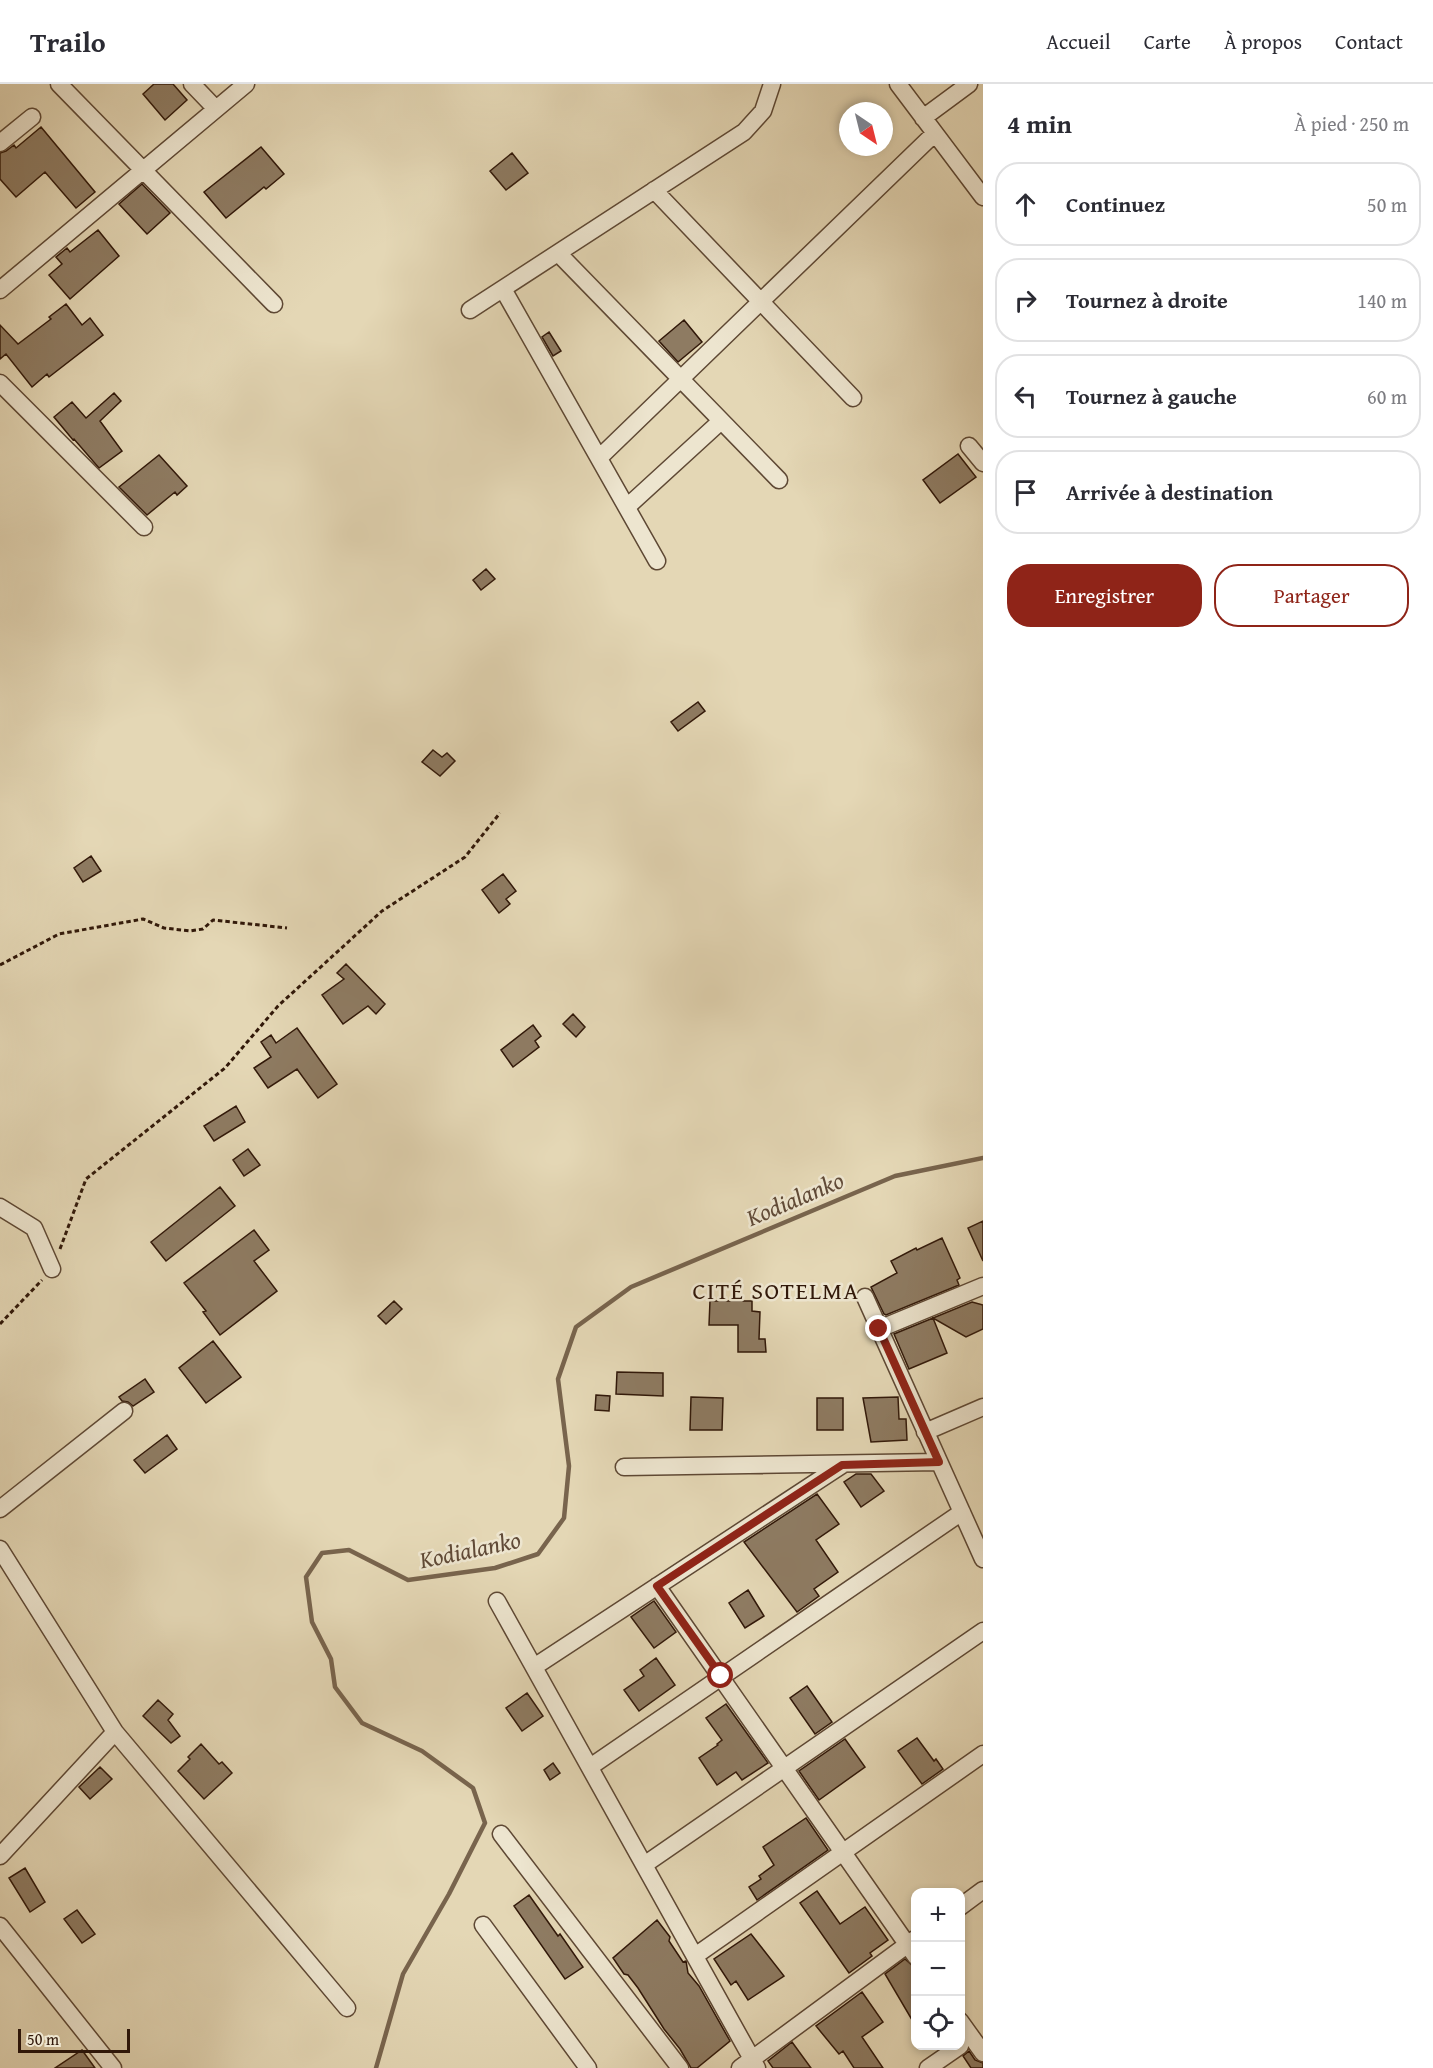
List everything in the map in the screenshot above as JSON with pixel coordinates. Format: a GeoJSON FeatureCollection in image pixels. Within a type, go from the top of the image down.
{"type":"FeatureCollection","features":[{"type":"Feature","properties":{"kind":"street"},"geometry":{"type":"LineString","coordinates":[[59,84],[274,304]]}},
{"type":"Feature","properties":{"kind":"street"},"geometry":{"type":"LineString","coordinates":[[192,84],[216,110]]}},
{"type":"Feature","properties":{"kind":"street"},"geometry":{"type":"LineString","coordinates":[[0,290],[246,84]]}},
{"type":"Feature","properties":{"kind":"street"},"geometry":{"type":"LineString","coordinates":[[470,310],[744,132],[763,111],[772,84]]}},
{"type":"Feature","properties":{"kind":"street"},"geometry":{"type":"LineString","coordinates":[[898,84],[983,197]]}},
{"type":"Feature","properties":{"kind":"street"},"geometry":{"type":"LineString","coordinates":[[923,118],[969,84]]}},
{"type":"Feature","properties":{"kind":"street"},"geometry":{"type":"LineString","coordinates":[[0,143],[32,117]]}},
{"type":"Feature","properties":{"kind":"street"},"geometry":{"type":"LineString","coordinates":[[599,458],[935,133]]}},
{"type":"Feature","properties":{"kind":"street"},"geometry":{"type":"LineString","coordinates":[[654,190],[853,398]]}},
{"type":"Feature","properties":{"kind":"street"},"geometry":{"type":"LineString","coordinates":[[558,253],[779,480]]}},
{"type":"Feature","properties":{"kind":"street"},"geometry":{"type":"LineString","coordinates":[[503,289],[657,561]]}},
{"type":"Feature","properties":{"kind":"street"},"geometry":{"type":"LineString","coordinates":[[0,383],[144,526]]}},
{"type":"Feature","properties":{"kind":"street"},"geometry":{"type":"LineString","coordinates":[[627,507],[721,420]]}},
{"type":"Feature","properties":{"kind":"street"},"geometry":{"type":"LineString","coordinates":[[969,446],[983,463]]}},
{"type":"Feature","properties":{"kind":"street"},"geometry":{"type":"LineString","coordinates":[[0,1208],[34,1228],[52,1269]]}},
{"type":"Feature","properties":{"kind":"street"},"geometry":{"type":"LineString","coordinates":[[879,1329],[983,1286]]}},
{"type":"Feature","properties":{"kind":"street"},"geometry":{"type":"LineString","coordinates":[[865,1297],[939,1462],[971,1520],[983,1559]]}},
{"type":"Feature","properties":{"kind":"street"},"geometry":{"type":"LineString","coordinates":[[925,1432],[983,1407]]}},
{"type":"Feature","properties":{"kind":"street"},"geometry":{"type":"LineString","coordinates":[[0,1509],[124,1411]]}},
{"type":"Feature","properties":{"kind":"street"},"geometry":{"type":"LineString","coordinates":[[624,1467],[939,1462]]}},
{"type":"Feature","properties":{"kind":"street"},"geometry":{"type":"LineString","coordinates":[[534,1667],[842,1465]]}},
{"type":"Feature","properties":{"kind":"street"},"geometry":{"type":"LineString","coordinates":[[590,1767],[721,1676],[971,1520]]}},
{"type":"Feature","properties":{"kind":"street"},"geometry":{"type":"LineString","coordinates":[[0,1548],[115,1732],[347,2008]]}},
{"type":"Feature","properties":{"kind":"street"},"geometry":{"type":"LineString","coordinates":[[657,1586],[843,1852],[911,1944]]}},
{"type":"Feature","properties":{"kind":"street"},"geometry":{"type":"LineString","coordinates":[[497,1601],[695,1956],[750,2065],[911,1948]]}},
{"type":"Feature","properties":{"kind":"street"},"geometry":{"type":"LineString","coordinates":[[644,1865],[983,1630]]}},
{"type":"Feature","properties":{"kind":"street"},"geometry":{"type":"LineString","coordinates":[[0,1856],[115,1732]]}},
{"type":"Feature","properties":{"kind":"street"},"geometry":{"type":"LineString","coordinates":[[695,1956],[983,1754]]}},
{"type":"Feature","properties":{"kind":"street"},"geometry":{"type":"LineString","coordinates":[[501,1834],[680,2068]]}},
{"type":"Feature","properties":{"kind":"street"},"geometry":{"type":"LineString","coordinates":[[965,1903],[983,1890]]}},
{"type":"Feature","properties":{"kind":"street"},"geometry":{"type":"LineString","coordinates":[[483,1925],[588,2068]]}},
{"type":"Feature","properties":{"kind":"street"},"geometry":{"type":"LineString","coordinates":[[0,1926],[113,2068]]}},
{"type":"Feature","properties":{"kind":"street"},"geometry":{"type":"LineString","coordinates":[[928,2068],[969,2040],[983,2054]]}},
{"type":"Feature","properties":{"kind":"path"},"geometry":{"type":"LineString","coordinates":[[0,1324],[52,1269],[86,1179],[225,1068],[278,1006],[382,910],[465,857],[500,813]]}},
{"type":"Feature","properties":{"kind":"path"},"geometry":{"type":"LineString","coordinates":[[0,965],[59,934],[143,919],[164,928],[190,932],[203,929],[213,920],[287,928]]}},
{"type":"Feature","properties":{"kind":"building"},"geometry":{"type":"Polygon","coordinates":[[[154,84],[173,84],[187,100],[165,120],[143,94],[154,84]]]}},
{"type":"Feature","properties":{"kind":"building"},"geometry":{"type":"Polygon","coordinates":[[[41,127],[95,192],[76,208],[45,172],[16,197],[0,179],[0,153],[14,145],[16,148],[41,127]]]}},
{"type":"Feature","properties":{"kind":"building"},"geometry":{"type":"Polygon","coordinates":[[[261,147],[284,174],[226,218],[204,192],[261,147]]]}},
{"type":"Feature","properties":{"kind":"building"},"geometry":{"type":"Polygon","coordinates":[[[512,153],[528,173],[506,190],[490,171],[512,153]]]}},
{"type":"Feature","properties":{"kind":"building"},"geometry":{"type":"Polygon","coordinates":[[[142,184],[170,213],[147,234],[119,204],[142,184]]]}},
{"type":"Feature","properties":{"kind":"building"},"geometry":{"type":"Polygon","coordinates":[[[98,230],[119,256],[70,299],[49,275],[62,264],[56,257],[67,248],[70,252],[98,230]]]}},
{"type":"Feature","properties":{"kind":"building"},"geometry":{"type":"Polygon","coordinates":[[[66,304],[82,325],[90,318],[103,335],[49,377],[47,374],[32,387],[6,354],[0,359],[0,325],[18,344],[51,319],[49,317],[66,304]]]}},
{"type":"Feature","properties":{"kind":"building"},"geometry":{"type":"Polygon","coordinates":[[[684,320],[702,342],[678,362],[659,341],[684,320]]]}},
{"type":"Feature","properties":{"kind":"building"},"geometry":{"type":"Polygon","coordinates":[[[549,332],[561,351],[553,356],[542,337],[549,332]]]}},
{"type":"Feature","properties":{"kind":"building"},"geometry":{"type":"Polygon","coordinates":[[[114,393],[121,401],[100,421],[122,451],[99,468],[54,417],[72,402],[86,418],[114,393]]]}},
{"type":"Feature","properties":{"kind":"building"},"geometry":{"type":"Polygon","coordinates":[[[958,454],[976,477],[940,503],[923,480],[958,454]]]}},
{"type":"Feature","properties":{"kind":"building"},"geometry":{"type":"Polygon","coordinates":[[[159,455],[187,486],[177,495],[175,492],[147,515],[119,487],[159,455]]]}},
{"type":"Feature","properties":{"kind":"building"},"geometry":{"type":"Polygon","coordinates":[[[486,569],[495,579],[481,590],[473,580],[486,569]]]}},
{"type":"Feature","properties":{"kind":"building"},"geometry":{"type":"Polygon","coordinates":[[[698,702],[705,711],[678,731],[671,722],[698,702]]]}},
{"type":"Feature","properties":{"kind":"building"},"geometry":{"type":"Polygon","coordinates":[[[433,750],[442,757],[447,753],[455,761],[440,776],[422,762],[433,750]]]}},
{"type":"Feature","properties":{"kind":"building"},"geometry":{"type":"Polygon","coordinates":[[[91,856],[101,871],[83,882],[74,868],[91,856]]]}},
{"type":"Feature","properties":{"kind":"building"},"geometry":{"type":"Polygon","coordinates":[[[503,874],[516,891],[506,899],[510,904],[499,913],[482,890],[503,874]]]}},
{"type":"Feature","properties":{"kind":"building"},"geometry":{"type":"Polygon","coordinates":[[[346,964],[385,1004],[376,1014],[368,1006],[343,1024],[322,995],[344,979],[337,973],[346,964]]]}},
{"type":"Feature","properties":{"kind":"building"},"geometry":{"type":"Polygon","coordinates":[[[573,1014],[585,1027],[576,1037],[563,1024],[573,1014]]]}},
{"type":"Feature","properties":{"kind":"building"},"geometry":{"type":"Polygon","coordinates":[[[533,1025],[541,1036],[535,1041],[539,1047],[513,1067],[501,1050],[533,1025]]]}},
{"type":"Feature","properties":{"kind":"building"},"geometry":{"type":"Polygon","coordinates":[[[297,1028],[337,1084],[318,1098],[297,1069],[268,1088],[254,1068],[271,1057],[261,1042],[271,1035],[276,1043],[297,1028]]]}},
{"type":"Feature","properties":{"kind":"building"},"geometry":{"type":"Polygon","coordinates":[[[236,1106],[245,1122],[214,1141],[204,1126],[236,1106]]]}},
{"type":"Feature","properties":{"kind":"building"},"geometry":{"type":"Polygon","coordinates":[[[248,1149],[260,1165],[244,1176],[233,1160],[248,1149]]]}},
{"type":"Feature","properties":{"kind":"building"},"geometry":{"type":"Polygon","coordinates":[[[220,1187],[235,1206],[166,1261],[151,1242],[220,1187]]]}},
{"type":"Feature","properties":{"kind":"building"},"geometry":{"type":"Polygon","coordinates":[[[983,1221],[983,1261],[968,1228],[983,1221]]]}},
{"type":"Feature","properties":{"kind":"building"},"geometry":{"type":"Polygon","coordinates":[[[254,1230],[269,1250],[254,1261],[277,1291],[220,1335],[203,1312],[206,1311],[184,1283],[254,1230]]]}},
{"type":"Feature","properties":{"kind":"building"},"geometry":{"type":"Polygon","coordinates":[[[942,1238],[960,1278],[957,1280],[959,1285],[884,1314],[871,1287],[897,1273],[891,1261],[942,1238]]]}},
{"type":"Feature","properties":{"kind":"building"},"geometry":{"type":"Polygon","coordinates":[[[394,1301],[402,1309],[386,1324],[378,1316],[394,1301]]]}},
{"type":"Feature","properties":{"kind":"building"},"geometry":{"type":"Polygon","coordinates":[[[710,1301],[752,1301],[752,1311],[760,1312],[759,1339],[765,1339],[766,1352],[738,1352],[738,1325],[709,1325],[710,1301]]]}},
{"type":"Feature","properties":{"kind":"building"},"geometry":{"type":"Polygon","coordinates":[[[972,1302],[983,1305],[983,1329],[966,1337],[933,1318],[972,1302]]]}},
{"type":"Feature","properties":{"kind":"building"},"geometry":{"type":"Polygon","coordinates":[[[933,1318],[947,1353],[909,1369],[894,1334],[933,1318]]]}},
{"type":"Feature","properties":{"kind":"building"},"geometry":{"type":"Polygon","coordinates":[[[213,1341],[241,1377],[206,1403],[179,1368],[213,1341]]]}},
{"type":"Feature","properties":{"kind":"building"},"geometry":{"type":"Polygon","coordinates":[[[617,1372],[663,1373],[663,1396],[616,1394],[617,1372]]]}},
{"type":"Feature","properties":{"kind":"building"},"geometry":{"type":"Polygon","coordinates":[[[145,1379],[154,1392],[133,1406],[122,1401],[119,1397],[145,1379]]]}},
{"type":"Feature","properties":{"kind":"building"},"geometry":{"type":"Polygon","coordinates":[[[596,1395],[610,1396],[609,1411],[595,1410],[596,1395]]]}},
{"type":"Feature","properties":{"kind":"building"},"geometry":{"type":"Polygon","coordinates":[[[691,1397],[723,1398],[722,1430],[690,1430],[691,1397]]]}},
{"type":"Feature","properties":{"kind":"building"},"geometry":{"type":"Polygon","coordinates":[[[898,1397],[899,1419],[906,1419],[907,1440],[871,1442],[863,1398],[898,1397]]]}},
{"type":"Feature","properties":{"kind":"building"},"geometry":{"type":"Polygon","coordinates":[[[817,1398],[843,1398],[843,1430],[817,1430],[817,1398]]]}},
{"type":"Feature","properties":{"kind":"building"},"geometry":{"type":"Polygon","coordinates":[[[167,1435],[177,1449],[145,1473],[134,1460],[167,1435]]]}},
{"type":"Feature","properties":{"kind":"building"},"geometry":{"type":"Polygon","coordinates":[[[856,1474],[871,1474],[884,1491],[861,1507],[844,1482],[856,1474]]]}},
{"type":"Feature","properties":{"kind":"building"},"geometry":{"type":"Polygon","coordinates":[[[817,1494],[839,1524],[816,1540],[838,1572],[814,1589],[819,1596],[797,1612],[744,1542],[817,1494]]]}},
{"type":"Feature","properties":{"kind":"building"},"geometry":{"type":"Polygon","coordinates":[[[748,1590],[764,1616],[745,1628],[729,1603],[748,1590]]]}},
{"type":"Feature","properties":{"kind":"building"},"geometry":{"type":"Polygon","coordinates":[[[654,1601],[676,1632],[654,1648],[631,1617],[654,1601]]]}},
{"type":"Feature","properties":{"kind":"building"},"geometry":{"type":"Polygon","coordinates":[[[656,1658],[675,1685],[639,1711],[624,1690],[644,1676],[640,1670],[656,1658]]]}},
{"type":"Feature","properties":{"kind":"building"},"geometry":{"type":"Polygon","coordinates":[[[807,1686],[832,1722],[815,1734],[790,1698],[807,1686]]]}},
{"type":"Feature","properties":{"kind":"building"},"geometry":{"type":"Polygon","coordinates":[[[527,1693],[543,1716],[522,1731],[506,1708],[527,1693]]]}},
{"type":"Feature","properties":{"kind":"building"},"geometry":{"type":"Polygon","coordinates":[[[158,1700],[173,1714],[168,1720],[180,1736],[171,1743],[143,1716],[158,1700]]]}},
{"type":"Feature","properties":{"kind":"building"},"geometry":{"type":"Polygon","coordinates":[[[726,1704],[768,1763],[742,1780],[736,1772],[717,1785],[699,1758],[722,1740],[706,1718],[726,1704]]]}},
{"type":"Feature","properties":{"kind":"building"},"geometry":{"type":"Polygon","coordinates":[[[917,1738],[943,1769],[922,1784],[898,1751],[917,1738]]]}},
{"type":"Feature","properties":{"kind":"building"},"geometry":{"type":"Polygon","coordinates":[[[845,1739],[865,1767],[819,1800],[799,1771],[845,1739]]]}},
{"type":"Feature","properties":{"kind":"building"},"geometry":{"type":"Polygon","coordinates":[[[201,1744],[219,1764],[222,1762],[232,1773],[204,1799],[178,1771],[201,1744]]]}},
{"type":"Feature","properties":{"kind":"building"},"geometry":{"type":"Polygon","coordinates":[[[553,1763],[560,1773],[550,1780],[544,1770],[553,1763]]]}},
{"type":"Feature","properties":{"kind":"building"},"geometry":{"type":"Polygon","coordinates":[[[100,1767],[112,1779],[90,1799],[79,1787],[100,1767]]]}},
{"type":"Feature","properties":{"kind":"building"},"geometry":{"type":"Polygon","coordinates":[[[806,1818],[828,1850],[757,1900],[749,1887],[761,1879],[759,1876],[774,1865],[763,1847],[806,1818]]]}},
{"type":"Feature","properties":{"kind":"building"},"geometry":{"type":"Polygon","coordinates":[[[25,1868],[45,1902],[30,1912],[9,1878],[25,1868]]]}},
{"type":"Feature","properties":{"kind":"building"},"geometry":{"type":"Polygon","coordinates":[[[817,1891],[840,1924],[865,1907],[888,1940],[870,1953],[872,1956],[849,1973],[800,1903],[817,1891]]]}},
{"type":"Feature","properties":{"kind":"building"},"geometry":{"type":"Polygon","coordinates":[[[529,1895],[583,1967],[565,1979],[514,1906],[529,1895]]]}},
{"type":"Feature","properties":{"kind":"building"},"geometry":{"type":"Polygon","coordinates":[[[77,1910],[95,1934],[82,1943],[64,1919],[77,1910]]]}},
{"type":"Feature","properties":{"kind":"building"},"geometry":{"type":"Polygon","coordinates":[[[657,1920],[670,1937],[669,1941],[683,1962],[686,1961],[688,1973],[699,1986],[730,2041],[697,2068],[691,2068],[638,1988],[613,1958],[657,1920]]]}},
{"type":"Feature","properties":{"kind":"building"},"geometry":{"type":"Polygon","coordinates":[[[751,1934],[784,1976],[748,2000],[736,1981],[731,1985],[714,1959],[751,1934]]]}},
{"type":"Feature","properties":{"kind":"building"},"geometry":{"type":"Polygon","coordinates":[[[905,1959],[911,1964],[911,2018],[885,1974],[905,1959]]]}},
{"type":"Feature","properties":{"kind":"building"},"geometry":{"type":"Polygon","coordinates":[[[862,1992],[883,2022],[862,2037],[883,2068],[854,2068],[843,2051],[839,2054],[816,2026],[862,1992]]]}},
{"type":"Feature","properties":{"kind":"building"},"geometry":{"type":"Polygon","coordinates":[[[792,2042],[811,2068],[773,2068],[768,2061],[792,2042]]]}},
{"type":"Feature","properties":{"kind":"building"},"geometry":{"type":"Polygon","coordinates":[[[82,2050],[95,2068],[55,2068],[82,2050]]]}},
{"type":"Feature","properties":{"kind":"building"},"geometry":{"type":"Polygon","coordinates":[[[969,2051],[975,2060],[983,2063],[983,2068],[971,2068],[963,2056],[969,2051]]]}},
{"type":"Feature","properties":{"kind":"waterway","name":"Kodialanko"},"geometry":{"type":"LineString","coordinates":[[376,2068],[403,1974],[449,1894],[485,1823],[473,1788],[422,1751],[362,1723],[335,1687],[331,1659],[312,1622],[306,1577],[322,1553],[349,1550],[408,1580],[495,1568],[538,1554],[564,1518],[569,1466],[558,1379],[576,1327],[631,1287],[895,1176],[983,1158]]}},
{"type":"Feature","properties":{"kind":"district","name":"CITÉ SOTELMA"},"geometry":{"type":"Point","coordinates":[776,1291]}},
{"type":"Feature","properties":{"kind":"route"},"geometry":{"type":"LineString","coordinates":[[721,1676],[657,1586],[842,1465],[939,1462],[879,1329]]}}]}
